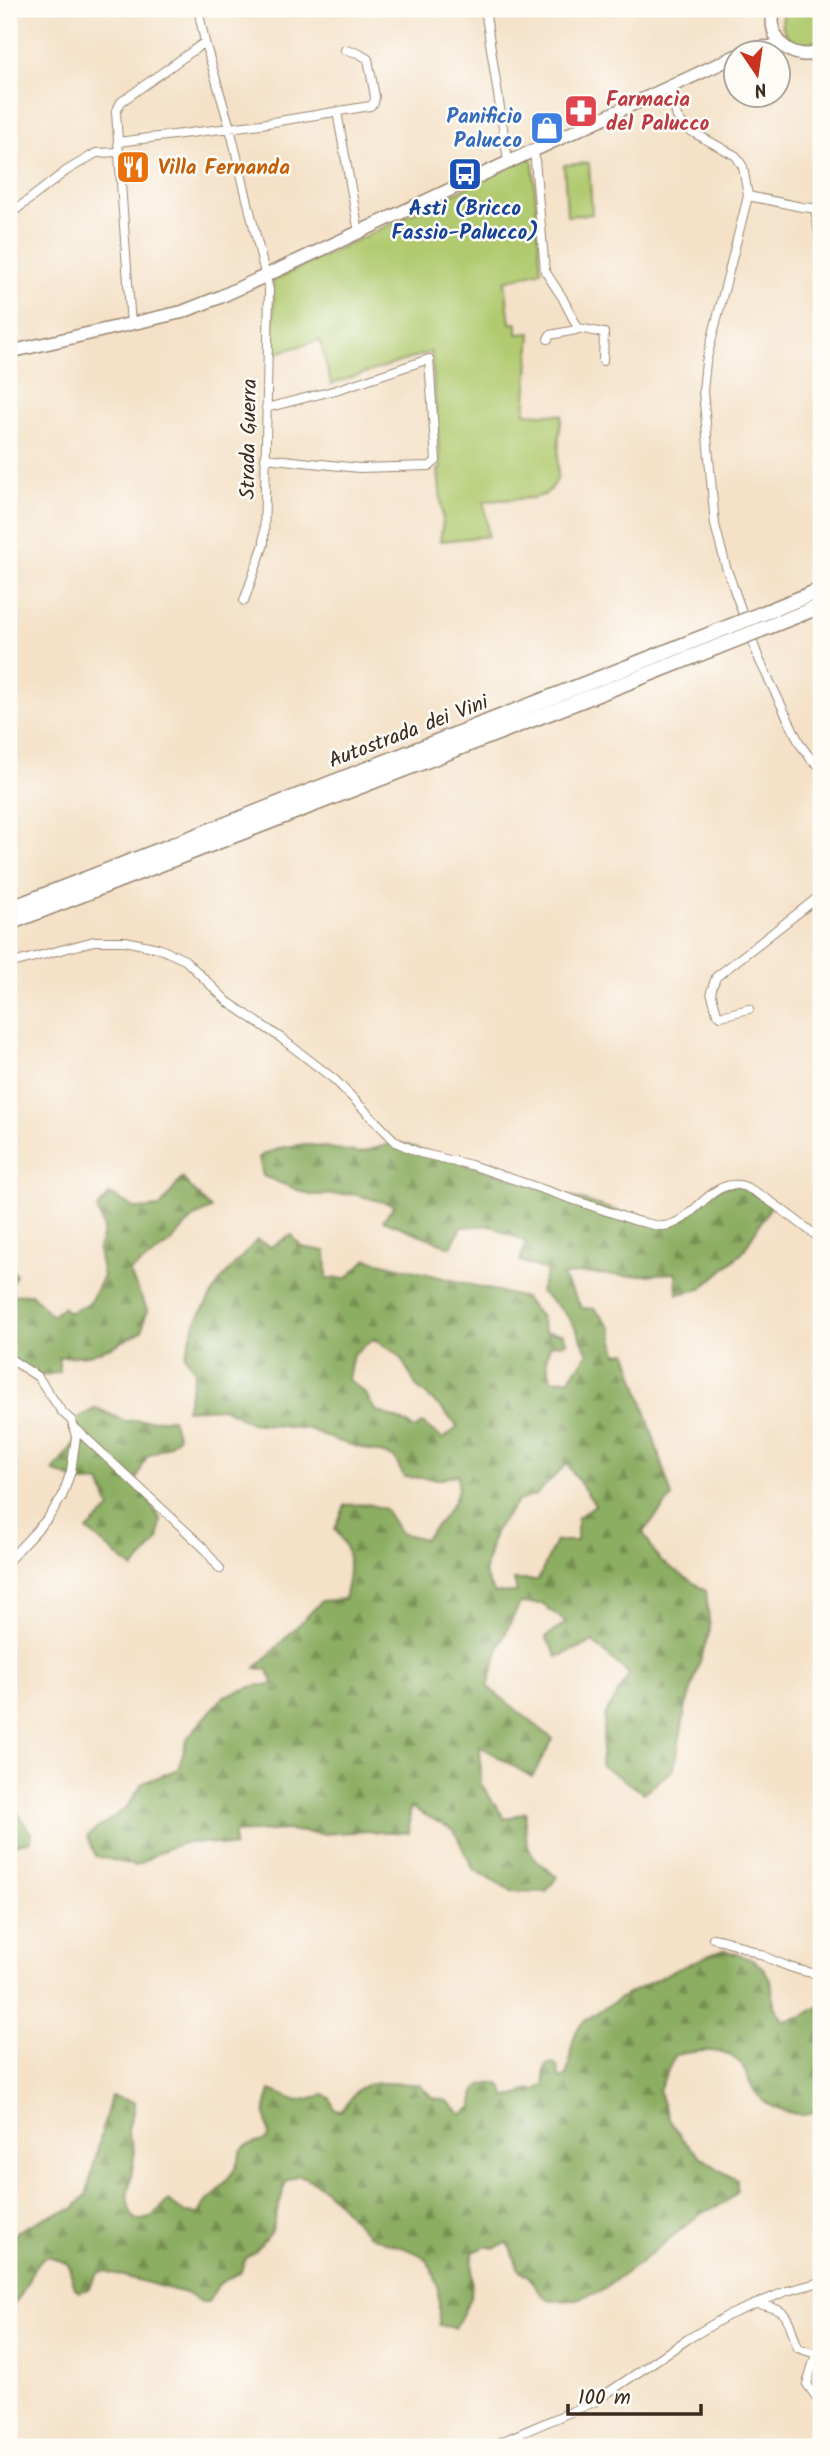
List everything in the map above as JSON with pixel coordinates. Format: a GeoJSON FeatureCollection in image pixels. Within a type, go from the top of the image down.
{"type":"FeatureCollection","features":[{"type":"Feature","properties":{"kind":"highway","name":"Autostrada dei Vini"},"geometry":{"type":"LineString","coordinates":[[9,923],[636,672],[821,590]]}},
{"type":"Feature","properties":{"kind":"highway","name":"Autostrada dei Vini"},"geometry":{"type":"LineString","coordinates":[[9,909],[636,672],[821,606]]}},
{"type":"Feature","properties":{"kind":"main road"},"geometry":{"type":"LineString","coordinates":[[775,9],[772,23],[777,38]]}},
{"type":"Feature","properties":{"kind":"main road"},"geometry":{"type":"LineString","coordinates":[[759,38],[772,23]]}},
{"type":"Feature","properties":{"kind":"main road"},"geometry":{"type":"LineString","coordinates":[[792,52],[803,55],[821,51]]}},
{"type":"Feature","properties":{"kind":"main road"},"geometry":{"type":"LineString","coordinates":[[9,352],[182,312],[722,62]]}},
{"type":"Feature","properties":{"kind":"street","name":"Strada Guerra"},"geometry":{"type":"LineString","coordinates":[[198,9],[269,290],[264,544],[244,600]]}},
{"type":"Feature","properties":{"kind":"street"},"geometry":{"type":"LineString","coordinates":[[485,9],[508,161]]}},
{"type":"Feature","properties":{"kind":"street"},"geometry":{"type":"LineString","coordinates":[[131,325],[116,113],[121,103],[205,42]]}},
{"type":"Feature","properties":{"kind":"street"},"geometry":{"type":"LineString","coordinates":[[9,215],[66,171],[96,153],[370,106],[375,97],[368,59],[345,50]]}},
{"type":"Feature","properties":{"kind":"street"},"geometry":{"type":"LineString","coordinates":[[669,86],[677,117],[687,129],[736,156],[743,167],[748,196],[706,362],[703,391],[715,525],[726,567],[759,659],[800,744],[821,767]]}},
{"type":"Feature","properties":{"kind":"street"},"geometry":{"type":"LineString","coordinates":[[337,112],[359,232]]}},
{"type":"Feature","properties":{"kind":"street"},"geometry":{"type":"LineString","coordinates":[[534,149],[545,271],[578,328]]}},
{"type":"Feature","properties":{"kind":"street"},"geometry":{"type":"LineString","coordinates":[[748,196],[818,209],[821,246]]}},
{"type":"Feature","properties":{"kind":"street"},"geometry":{"type":"LineString","coordinates":[[548,339],[550,335],[578,328],[604,333],[603,361]]}},
{"type":"Feature","properties":{"kind":"street"},"geometry":{"type":"LineString","coordinates":[[265,458],[359,468],[430,466],[436,461],[429,359],[336,390],[266,408]]}},
{"type":"Feature","properties":{"kind":"street"},"geometry":{"type":"LineString","coordinates":[[749,1009],[721,1016],[717,1013],[711,992],[716,977],[821,895]]}},
{"type":"Feature","properties":{"kind":"street"},"geometry":{"type":"LineString","coordinates":[[9,964],[94,941],[125,941],[158,947],[185,960],[228,1002],[281,1038],[335,1080],[396,1142],[420,1153],[471,1165],[636,1221],[665,1226],[688,1215],[721,1187],[739,1185],[755,1192],[821,1239]]}},
{"type":"Feature","properties":{"kind":"street"},"geometry":{"type":"LineString","coordinates":[[9,1358],[38,1377],[73,1426],[203,1547],[220,1569]]}},
{"type":"Feature","properties":{"kind":"street"},"geometry":{"type":"LineString","coordinates":[[9,1560],[48,1518],[62,1497],[73,1457],[76,1437],[73,1426]]}},
{"type":"Feature","properties":{"kind":"street"},"geometry":{"type":"LineString","coordinates":[[713,1938],[732,1941],[770,1961],[804,1973],[821,1974]]}},
{"type":"Feature","properties":{"kind":"street"},"geometry":{"type":"LineString","coordinates":[[489,2447],[594,2402],[688,2339],[754,2304],[821,2282]]}},
{"type":"Feature","properties":{"kind":"street"},"geometry":{"type":"LineString","coordinates":[[754,2304],[778,2308],[784,2312],[798,2348],[816,2354],[807,2384],[821,2404]]}},
{"type":"Feature","properties":{"kind":"green space"},"geometry":{"type":"Polygon","coordinates":[[[785,9],[821,9],[821,39],[805,44],[792,40],[786,33],[782,18],[785,9]]]}},
{"type":"Feature","properties":{"kind":"green space"},"geometry":{"type":"Polygon","coordinates":[[[529,157],[533,162],[541,271],[505,281],[510,323],[517,323],[517,334],[531,333],[525,413],[562,415],[557,480],[544,495],[484,501],[488,536],[440,541],[443,522],[438,470],[441,469],[431,352],[331,384],[320,340],[273,354],[272,281],[529,157]]]}},
{"type":"Feature","properties":{"kind":"green space"},"geometry":{"type":"Polygon","coordinates":[[[589,163],[592,214],[567,216],[564,165],[589,163]]]}},
{"type":"Feature","properties":{"kind":"green space"},"geometry":{"type":"Polygon","coordinates":[[[396,1142],[665,1226],[688,1215],[721,1187],[739,1185],[772,1204],[742,1253],[701,1289],[677,1294],[676,1273],[627,1276],[580,1273],[562,1276],[582,1308],[595,1309],[611,1328],[617,1354],[627,1352],[672,1497],[643,1532],[659,1560],[706,1591],[710,1630],[686,1706],[674,1769],[644,1793],[601,1765],[605,1715],[629,1674],[593,1642],[557,1657],[546,1637],[566,1622],[542,1604],[520,1603],[500,1644],[488,1687],[553,1739],[532,1777],[480,1746],[481,1784],[505,1819],[526,1812],[529,1850],[557,1877],[546,1892],[512,1891],[473,1869],[454,1830],[410,1807],[409,1833],[368,1831],[322,1834],[286,1830],[234,1833],[234,1847],[193,1842],[182,1844],[162,1851],[136,1866],[96,1856],[87,1836],[127,1807],[143,1783],[178,1769],[188,1737],[224,1696],[254,1686],[274,1684],[268,1670],[256,1668],[322,1601],[344,1599],[348,1580],[348,1555],[335,1529],[345,1505],[368,1504],[385,1509],[400,1533],[424,1539],[449,1509],[457,1492],[457,1474],[442,1479],[404,1477],[394,1457],[337,1441],[309,1429],[251,1423],[223,1408],[186,1410],[195,1371],[185,1356],[195,1323],[220,1281],[257,1240],[270,1247],[292,1235],[301,1247],[326,1251],[327,1279],[347,1278],[367,1259],[524,1298],[540,1316],[545,1332],[563,1334],[567,1343],[550,1345],[546,1360],[552,1380],[569,1379],[588,1354],[570,1319],[540,1292],[547,1271],[520,1261],[526,1242],[490,1225],[461,1227],[451,1247],[383,1220],[395,1205],[353,1194],[310,1195],[263,1176],[259,1158],[284,1147],[305,1144],[360,1153],[396,1142]],[[374,1339],[353,1354],[348,1379],[366,1395],[375,1410],[415,1429],[422,1423],[443,1439],[458,1427],[417,1387],[400,1356],[374,1339]],[[567,1464],[536,1495],[518,1501],[494,1532],[484,1573],[494,1593],[517,1592],[514,1580],[538,1580],[556,1541],[577,1541],[577,1518],[595,1505],[567,1464]]]}},
{"type":"Feature","properties":{"kind":"green space"},"geometry":{"type":"Polygon","coordinates":[[[182,1178],[211,1209],[194,1217],[168,1245],[129,1272],[147,1309],[142,1331],[114,1346],[89,1355],[59,1357],[59,1372],[38,1377],[9,1358],[9,1265],[16,1275],[11,1284],[13,1295],[31,1294],[52,1316],[63,1307],[68,1313],[89,1304],[103,1276],[98,1251],[104,1229],[97,1209],[110,1194],[137,1209],[160,1207],[182,1178]]]}},
{"type":"Feature","properties":{"kind":"green space"},"geometry":{"type":"Polygon","coordinates":[[[96,1408],[125,1421],[172,1419],[178,1437],[167,1447],[147,1456],[136,1481],[161,1520],[158,1541],[133,1569],[87,1530],[110,1509],[100,1482],[83,1483],[53,1471],[77,1440],[72,1421],[96,1408]]]}},
{"type":"Feature","properties":{"kind":"green space"},"geometry":{"type":"Polygon","coordinates":[[[9,1800],[32,1835],[31,1841],[13,1847],[9,1861],[9,1800]]]}},
{"type":"Feature","properties":{"kind":"green space"},"geometry":{"type":"Polygon","coordinates":[[[724,1950],[753,1960],[763,1968],[771,1980],[774,2006],[784,2021],[803,2016],[821,2005],[821,2109],[796,2114],[770,2105],[754,2090],[738,2061],[720,2052],[675,2055],[659,2090],[670,2120],[687,2144],[698,2154],[737,2180],[737,2192],[726,2202],[700,2214],[599,2292],[573,2300],[551,2301],[541,2294],[529,2277],[518,2268],[507,2243],[493,2248],[486,2246],[473,2252],[471,2298],[455,2328],[439,2325],[436,2280],[423,2257],[411,2250],[374,2238],[318,2184],[298,2175],[286,2181],[272,2230],[245,2259],[241,2271],[218,2285],[208,2302],[105,2271],[98,2273],[88,2289],[79,2292],[75,2288],[68,2264],[44,2257],[34,2269],[16,2302],[11,2306],[9,2303],[9,2239],[18,2231],[48,2216],[73,2209],[86,2196],[111,2096],[134,2102],[128,2129],[134,2152],[128,2199],[132,2215],[137,2221],[150,2218],[168,2201],[185,2213],[199,2214],[205,2203],[215,2195],[235,2169],[241,2151],[246,2146],[266,2140],[269,2134],[265,2108],[270,2090],[298,2101],[324,2095],[330,2098],[335,2110],[341,2111],[356,2092],[370,2084],[413,2084],[419,2085],[433,2098],[447,2101],[462,2114],[473,2107],[475,2092],[484,2084],[499,2084],[506,2097],[519,2095],[529,2089],[535,2091],[545,2084],[544,2070],[547,2065],[553,2063],[557,2066],[559,2078],[565,2078],[574,2036],[585,2021],[645,1985],[724,1950]]]}},
{"type":"Feature","properties":{"kind":"place","name":"Farmacia del Palucco"},"geometry":{"type":"Point","coordinates":[581,111]}},
{"type":"Feature","properties":{"kind":"place","name":"Panificio Palucco"},"geometry":{"type":"Point","coordinates":[547,128]}},
{"type":"Feature","properties":{"kind":"place","name":"Villa Fernanda"},"geometry":{"type":"Point","coordinates":[133,167]}},
{"type":"Feature","properties":{"kind":"place","name":"Asti (Bricco Fassio-Palucco)"},"geometry":{"type":"Point","coordinates":[465,174]}}]}
